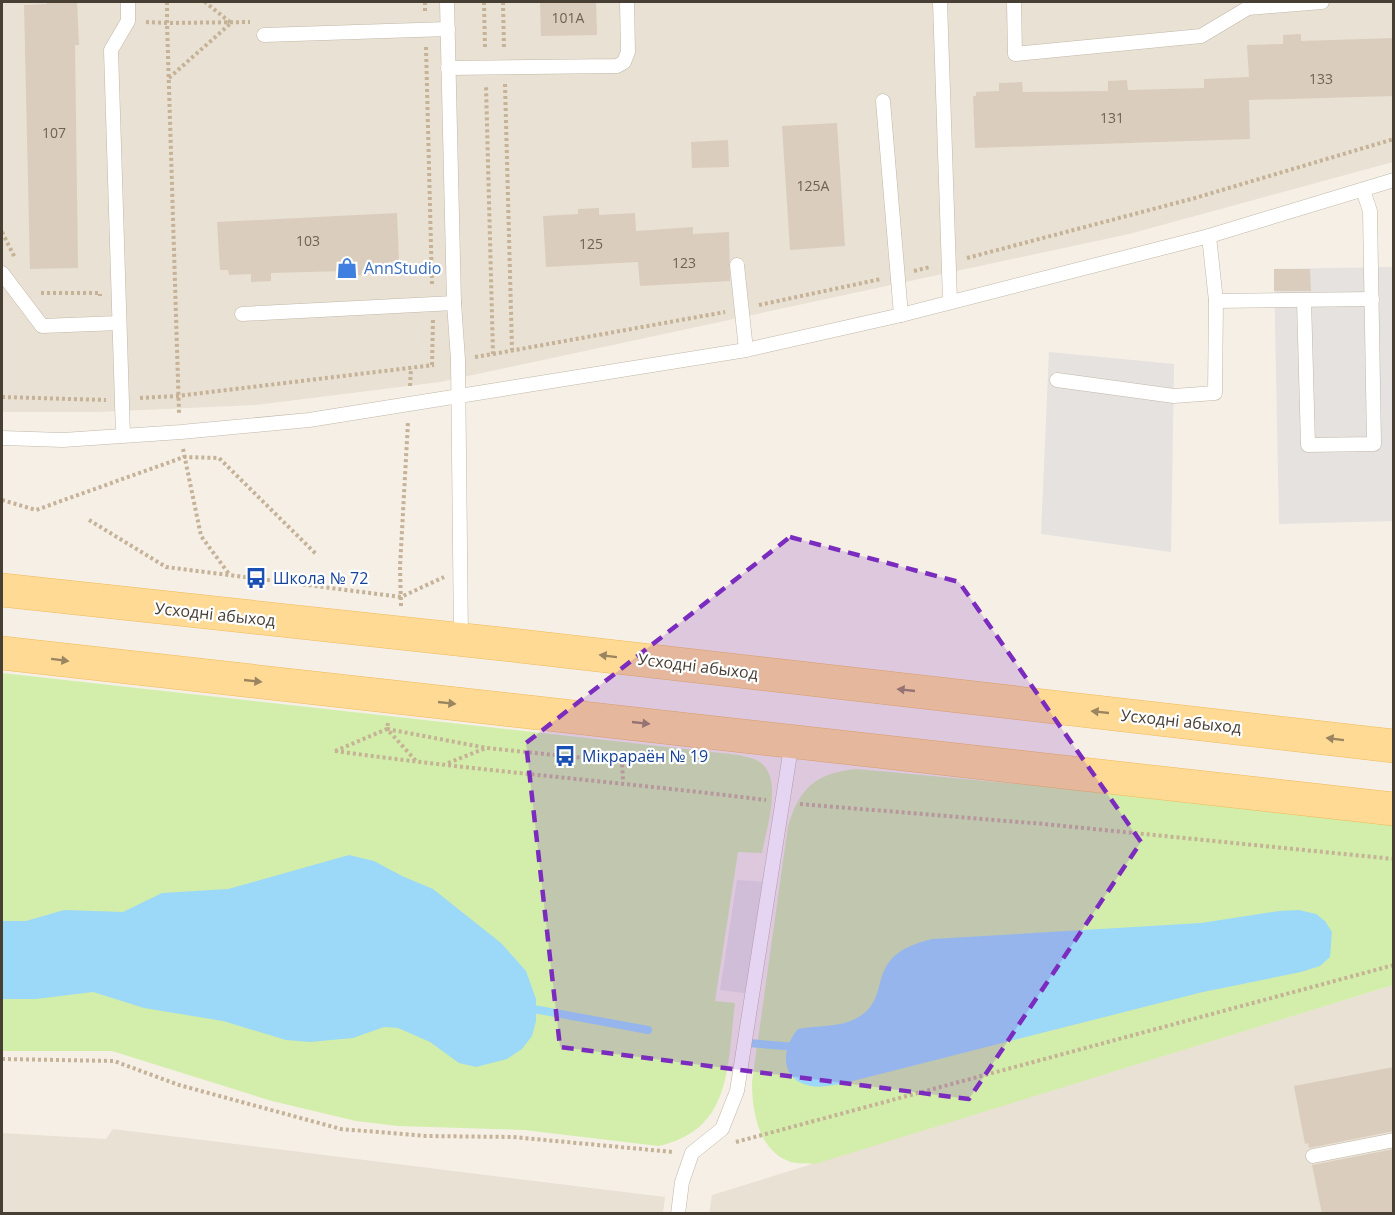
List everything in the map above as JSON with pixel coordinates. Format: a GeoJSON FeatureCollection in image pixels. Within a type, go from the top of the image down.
{"type":"FeatureCollection","features":[{"type":"Feature","properties":{"kind":"main road","name":"Усходні абыход"},"geometry":{"type":"LineString","coordinates":[[2,590],[461,639],[1394,746]]}},
{"type":"Feature","properties":{"kind":"main road"},"geometry":{"type":"LineString","coordinates":[[2,653],[1394,808]]}},
{"type":"Feature","properties":{"kind":"lane"},"geometry":{"type":"LineString","coordinates":[[123,435],[111,50],[128,21],[129,2]]}},
{"type":"Feature","properties":{"kind":"lane"},"geometry":{"type":"LineString","coordinates":[[447,2],[454,303],[459,396],[461,639]]}},
{"type":"Feature","properties":{"kind":"lane"},"geometry":{"type":"LineString","coordinates":[[448,68],[617,66],[624,62],[628,52],[627,2]]}},
{"type":"Feature","properties":{"kind":"lane"},"geometry":{"type":"LineString","coordinates":[[940,2],[950,301]]}},
{"type":"Feature","properties":{"kind":"lane"},"geometry":{"type":"LineString","coordinates":[[1014,2],[1016,54],[1201,36],[1248,8],[1322,2]]}},
{"type":"Feature","properties":{"kind":"lane"},"geometry":{"type":"LineString","coordinates":[[264,35],[448,29]]}},
{"type":"Feature","properties":{"kind":"lane"},"geometry":{"type":"LineString","coordinates":[[884,101],[901,315]]}},
{"type":"Feature","properties":{"kind":"lane"},"geometry":{"type":"LineString","coordinates":[[2,438],[63,440],[309,420],[746,350],[901,315],[1209,236],[1394,180]]}},
{"type":"Feature","properties":{"kind":"lane"},"geometry":{"type":"LineString","coordinates":[[1304,300],[1308,445],[1374,444],[1370,211],[1364,190]]}},
{"type":"Feature","properties":{"kind":"lane"},"geometry":{"type":"LineString","coordinates":[[1057,380],[1174,396],[1215,393],[1216,301],[1209,236]]}},
{"type":"Feature","properties":{"kind":"lane"},"geometry":{"type":"LineString","coordinates":[[737,265],[746,350]]}},
{"type":"Feature","properties":{"kind":"lane"},"geometry":{"type":"LineString","coordinates":[[2,273],[42,326],[119,323]]}},
{"type":"Feature","properties":{"kind":"lane"},"geometry":{"type":"LineString","coordinates":[[1216,301],[1372,300]]}},
{"type":"Feature","properties":{"kind":"lane"},"geometry":{"type":"LineString","coordinates":[[242,314],[454,303]]}},
{"type":"Feature","properties":{"kind":"lane"},"geometry":{"type":"LineString","coordinates":[[678,1214],[682,1182],[692,1153],[722,1130],[737,1091],[792,740]]}},
{"type":"Feature","properties":{"kind":"lane"},"geometry":{"type":"LineString","coordinates":[[1313,1156],[1394,1140]]}},
{"type":"Feature","properties":{"kind":"path"},"geometry":{"type":"LineString","coordinates":[[167,2],[177,396],[180,420]]}},
{"type":"Feature","properties":{"kind":"path"},"geometry":{"type":"LineString","coordinates":[[168,79],[231,23],[205,2]]}},
{"type":"Feature","properties":{"kind":"path"},"geometry":{"type":"LineString","coordinates":[[424,2],[433,304],[432,365]]}},
{"type":"Feature","properties":{"kind":"path"},"geometry":{"type":"LineString","coordinates":[[484,2],[486,59]]}},
{"type":"Feature","properties":{"kind":"path"},"geometry":{"type":"LineString","coordinates":[[503,2],[505,59]]}},
{"type":"Feature","properties":{"kind":"path"},"geometry":{"type":"LineString","coordinates":[[128,21],[167,23]]}},
{"type":"Feature","properties":{"kind":"path"},"geometry":{"type":"LineString","coordinates":[[505,80],[512,350]]}},
{"type":"Feature","properties":{"kind":"path"},"geometry":{"type":"LineString","coordinates":[[468,358],[493,354],[486,81]]}},
{"type":"Feature","properties":{"kind":"path"},"geometry":{"type":"LineString","coordinates":[[130,398],[177,396],[439,364]]}},
{"type":"Feature","properties":{"kind":"path"},"geometry":{"type":"LineString","coordinates":[[410,393],[411,368]]}},
{"type":"Feature","properties":{"kind":"path"},"geometry":{"type":"LineString","coordinates":[[2,397],[111,399]]}},
{"type":"Feature","properties":{"kind":"path"},"geometry":{"type":"LineString","coordinates":[[401,610],[400,567],[408,418]]}},
{"type":"Feature","properties":{"kind":"path"},"geometry":{"type":"LineString","coordinates":[[182,444],[201,536],[229,575]]}},
{"type":"Feature","properties":{"kind":"path"},"geometry":{"type":"LineString","coordinates":[[2,500],[36,510],[184,457],[219,458],[316,554]]}},
{"type":"Feature","properties":{"kind":"path"},"geometry":{"type":"LineString","coordinates":[[89,520],[166,567],[400,597],[450,574]]}},
{"type":"Feature","properties":{"kind":"path"},"geometry":{"type":"LineString","coordinates":[[388,720],[387,729],[418,762]]}},
{"type":"Feature","properties":{"kind":"path"},"geometry":{"type":"LineString","coordinates":[[623,782],[622,762],[487,748],[387,729],[334,751],[418,762],[623,782],[771,801]]}},
{"type":"Feature","properties":{"kind":"path"},"geometry":{"type":"LineString","coordinates":[[445,764],[487,748]]}},
{"type":"Feature","properties":{"kind":"path"},"geometry":{"type":"LineString","coordinates":[[794,803],[1044,824],[1394,858]]}},
{"type":"Feature","properties":{"kind":"path"},"geometry":{"type":"LineString","coordinates":[[2,1059],[114,1060],[179,1085],[341,1129],[426,1136],[513,1137],[692,1153],[1394,965]]}},
{"type":"Feature","properties":{"kind":"highlighted area"},"geometry":{"type":"Polygon","coordinates":[[[790,537],[959,582],[1141,842],[969,1099],[560,1047],[526,743],[790,537]]]}},
{"type":"Feature","properties":{"kind":"shaded area"},"geometry":{"type":"Polygon","coordinates":[[[2,2],[1393,2],[1393,162],[1129,234],[440,382],[256,405],[98,412],[2,412],[2,2]]]}},
{"type":"Feature","properties":{"kind":"shaded area"},"geometry":{"type":"Polygon","coordinates":[[[1393,267],[1393,521],[1279,524],[1274,269],[1393,267]]]}},
{"type":"Feature","properties":{"kind":"shaded area"},"geometry":{"type":"Polygon","coordinates":[[[1049,352],[1174,364],[1171,552],[1041,534],[1049,352]]]}},
{"type":"Feature","properties":{"kind":"shaded area"},"geometry":{"type":"Polygon","coordinates":[[[737,880],[770,882],[752,994],[720,990],[737,880]]]}},
{"type":"Feature","properties":{"kind":"shaded area"},"geometry":{"type":"Polygon","coordinates":[[[1393,985],[1393,1213],[709,1214],[712,1195],[1393,985]]]}},
{"type":"Feature","properties":{"kind":"shaded area"},"geometry":{"type":"Polygon","coordinates":[[[113,1129],[665,1197],[663,1213],[2,1213],[2,1133],[106,1139],[113,1129]]]}},
{"type":"Feature","properties":{"kind":"green space"},"geometry":{"type":"Polygon","coordinates":[[[2,673],[739,755],[759,761],[768,771],[771,781],[771,806],[762,853],[738,852],[715,1001],[735,1003],[727,1071],[722,1091],[713,1110],[701,1125],[683,1138],[659,1146],[524,1130],[398,1126],[356,1121],[272,1101],[112,1051],[2,1051],[2,673]]]}},
{"type":"Feature","properties":{"kind":"green space"},"geometry":{"type":"Polygon","coordinates":[[[857,769],[1393,819],[1393,985],[815,1164],[791,1162],[780,1157],[764,1140],[753,1105],[752,1082],[788,826],[798,801],[812,784],[831,774],[857,769]]]}},
{"type":"Feature","properties":{"kind":"water"},"geometry":{"type":"Polygon","coordinates":[[[349,855],[374,861],[433,889],[501,943],[526,971],[536,999],[536,1021],[532,1036],[522,1049],[507,1059],[476,1067],[459,1063],[430,1042],[398,1028],[384,1027],[353,1038],[310,1042],[286,1040],[223,1021],[144,1008],[93,992],[36,999],[2,999],[2,921],[26,921],[64,910],[123,912],[162,893],[228,889],[349,855]]]}},
{"type":"Feature","properties":{"kind":"water"},"geometry":{"type":"Polygon","coordinates":[[[1299,910],[1316,914],[1325,921],[1332,932],[1330,957],[1320,966],[1203,992],[845,1083],[816,1087],[798,1081],[788,1069],[786,1053],[798,1029],[835,1025],[857,1018],[875,999],[886,966],[909,946],[932,939],[1201,923],[1299,910]]]}},
{"type":"Feature","properties":{"kind":"building"},"geometry":{"type":"Polygon","coordinates":[[[47,2],[77,2],[79,45],[75,45],[78,268],[30,269],[24,5],[47,4],[47,2]]]}},
{"type":"Feature","properties":{"kind":"building"},"geometry":{"type":"Polygon","coordinates":[[[540,2],[596,2],[597,35],[541,36],[540,2]]]}},
{"type":"Feature","properties":{"kind":"building"},"geometry":{"type":"Polygon","coordinates":[[[1301,34],[1301,41],[1394,38],[1394,96],[1249,100],[1250,139],[975,148],[973,96],[976,96],[976,92],[999,91],[999,83],[1022,82],[1023,92],[1108,91],[1108,81],[1127,80],[1128,90],[1204,88],[1204,79],[1249,77],[1247,45],[1283,44],[1283,35],[1301,34]]]}},
{"type":"Feature","properties":{"kind":"building"},"geometry":{"type":"Polygon","coordinates":[[[837,123],[845,246],[790,250],[782,126],[837,123]]]}},
{"type":"Feature","properties":{"kind":"building"},"geometry":{"type":"Polygon","coordinates":[[[728,140],[729,167],[692,168],[691,142],[728,140]]]}},
{"type":"Feature","properties":{"kind":"building"},"geometry":{"type":"Polygon","coordinates":[[[599,208],[599,215],[635,213],[636,231],[693,227],[693,234],[729,232],[730,281],[640,286],[638,262],[546,267],[543,216],[578,214],[578,209],[599,208]]]}},
{"type":"Feature","properties":{"kind":"building"},"geometry":{"type":"Polygon","coordinates":[[[397,213],[399,261],[388,262],[389,268],[362,270],[362,275],[343,276],[343,271],[271,273],[271,281],[251,282],[251,274],[229,275],[228,270],[220,270],[217,222],[397,213]]]}},
{"type":"Feature","properties":{"kind":"building"},"geometry":{"type":"Polygon","coordinates":[[[1274,269],[1310,269],[1311,291],[1274,291],[1274,269]]]}},
{"type":"Feature","properties":{"kind":"building"},"geometry":{"type":"Polygon","coordinates":[[[1394,1067],[1394,1131],[1309,1148],[1308,1143],[1305,1144],[1294,1086],[1394,1067]]]}},
{"type":"Feature","properties":{"kind":"building"},"geometry":{"type":"Polygon","coordinates":[[[1394,1149],[1394,1214],[1322,1214],[1312,1165],[1394,1149]]]}},
{"type":"Feature","properties":{"kind":"waterway"},"geometry":{"type":"LineString","coordinates":[[528,1008],[648,1030]]}},
{"type":"Feature","properties":{"kind":"waterway"},"geometry":{"type":"LineString","coordinates":[[748,1043],[797,1047]]}},
{"type":"Feature","properties":{"kind":"place","name":"AnnStudio"},"geometry":{"type":"Point","coordinates":[347,268]}},
{"type":"Feature","properties":{"kind":"place","name":"Школа № 72"},"geometry":{"type":"Point","coordinates":[256,578]}},
{"type":"Feature","properties":{"kind":"place","name":"Мікрараён № 19"},"geometry":{"type":"Point","coordinates":[565,756]}}]}
